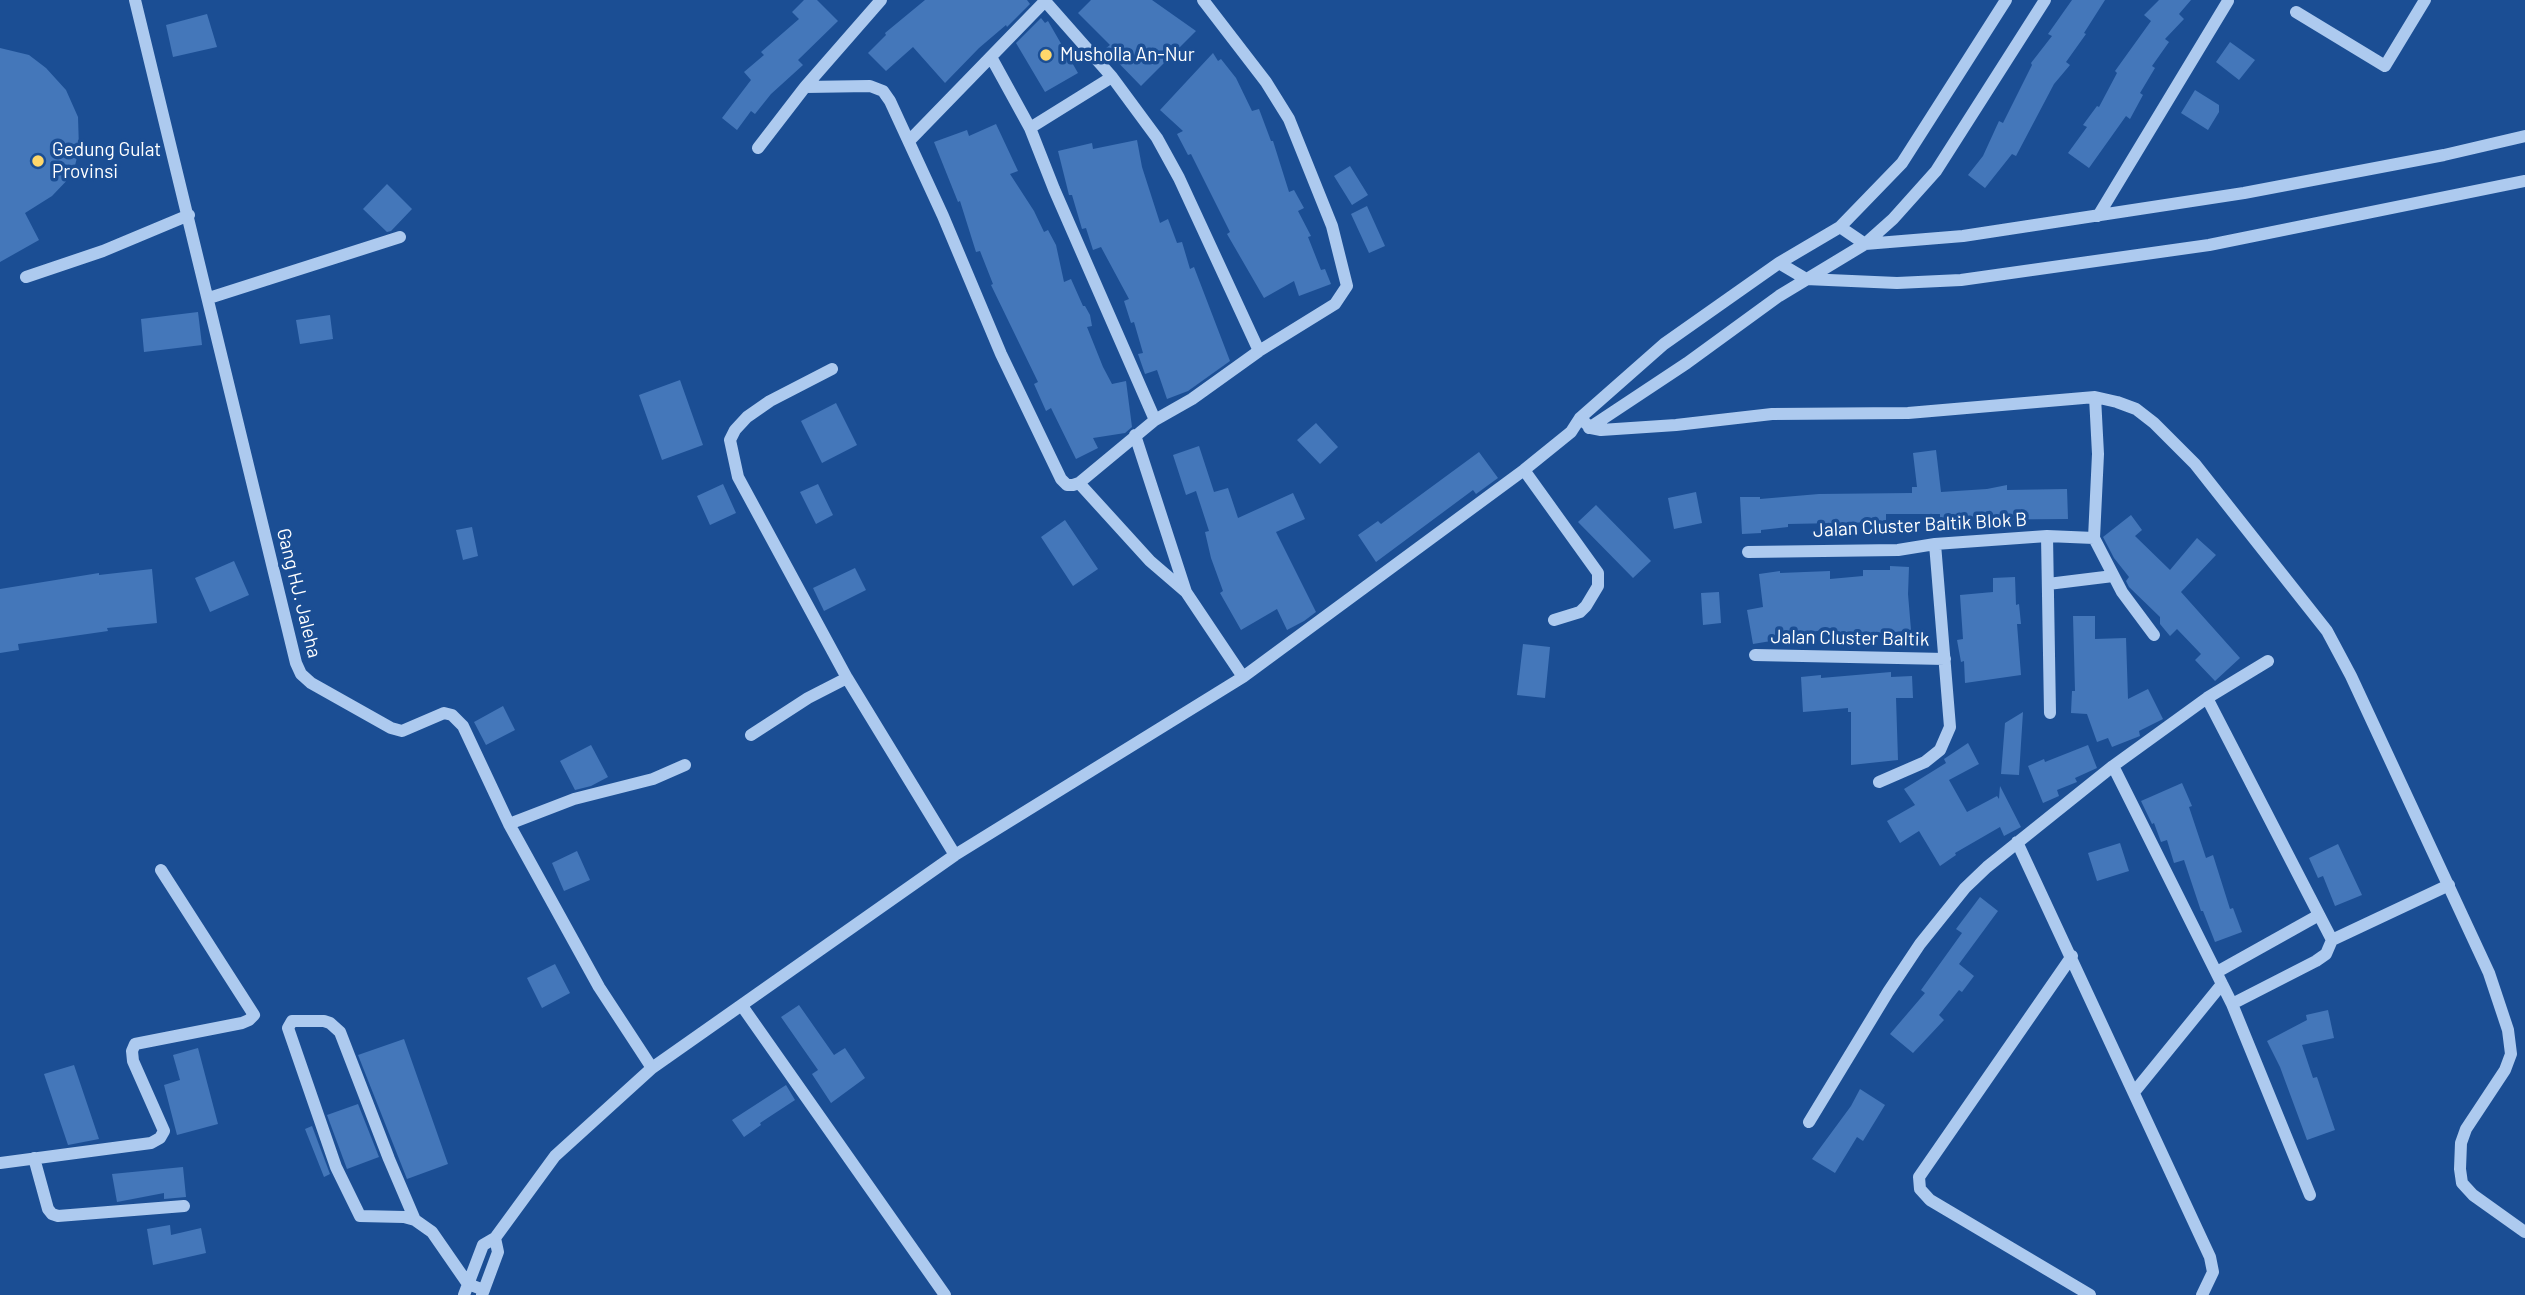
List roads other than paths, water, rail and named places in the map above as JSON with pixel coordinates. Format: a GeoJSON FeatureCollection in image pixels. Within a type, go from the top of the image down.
{"type":"FeatureCollection","features":[{"type":"Feature","properties":{"kind":"street","name":"Gang HJ. Jaleha"},"geometry":{"type":"LineString","coordinates":[[135,0],[300,674],[311,683],[391,728],[402,730],[444,713],[452,715],[463,726],[509,824],[599,987],[652,1068]]}},
{"type":"Feature","properties":{"kind":"street"},"geometry":{"type":"LineString","coordinates":[[758,148],[805,87],[881,0]]}},
{"type":"Feature","properties":{"kind":"street"},"geometry":{"type":"LineString","coordinates":[[805,87],[870,86],[883,91],[890,101],[1001,354],[1061,479],[1067,485],[1079,483],[1155,420],[1192,399],[1259,351],[1335,304],[1347,286],[1332,226],[1289,119],[1266,82],[1203,0]]}},
{"type":"Feature","properties":{"kind":"street"},"geometry":{"type":"LineString","coordinates":[[466,1290],[483,1245],[495,1238],[555,1157],[652,1068],[955,855],[1243,677],[1524,470],[1571,432],[1580,418],[1664,344],[1779,263],[1840,227],[1902,163],[2006,0]]}},
{"type":"Feature","properties":{"kind":"street"},"geometry":{"type":"LineString","coordinates":[[1591,428],[1806,279],[1865,244],[1893,219],[1936,171],[2045,0]]}},
{"type":"Feature","properties":{"kind":"street"},"geometry":{"type":"LineString","coordinates":[[2295,12],[2385,66],[2425,0]]}},
{"type":"Feature","properties":{"kind":"street"},"geometry":{"type":"LineString","coordinates":[[909,141],[1046,1],[1112,77],[1157,138],[1179,178],[1259,351]]}},
{"type":"Feature","properties":{"kind":"street"},"geometry":{"type":"LineString","coordinates":[[2098,216],[2228,1]]}},
{"type":"Feature","properties":{"kind":"street"},"geometry":{"type":"LineString","coordinates":[[991,57],[1030,128],[1155,420]]}},
{"type":"Feature","properties":{"kind":"street"},"geometry":{"type":"LineString","coordinates":[[1030,128],[1112,77]]}},
{"type":"Feature","properties":{"kind":"street"},"geometry":{"type":"LineString","coordinates":[[1840,227],[1865,244],[1944,239],[2258,190],[2444,155],[2525,136]]}},
{"type":"Feature","properties":{"kind":"street"},"geometry":{"type":"LineString","coordinates":[[1779,263],[1806,279],[1897,283],[1961,280],[2209,245],[2525,181]]}},
{"type":"Feature","properties":{"kind":"street"},"geometry":{"type":"LineString","coordinates":[[26,277],[103,251],[189,215]]}},
{"type":"Feature","properties":{"kind":"street"},"geometry":{"type":"LineString","coordinates":[[209,298],[400,237]]}},
{"type":"Feature","properties":{"kind":"street"},"geometry":{"type":"LineString","coordinates":[[832,369],[770,401],[747,417],[735,430],[730,440],[738,477],[847,678],[955,855]]}},
{"type":"Feature","properties":{"kind":"street"},"geometry":{"type":"LineString","coordinates":[[1571,432],[1591,428],[1601,430],[1676,425],[1772,414],[1908,413],[2095,397],[2117,401],[2136,409],[2195,464],[2243,522],[2321,623],[2351,676],[2489,972],[2508,1030],[2511,1054],[2505,1070],[2466,1129],[2460,1143],[2462,1183],[2473,1195],[2525,1232]]}},
{"type":"Feature","properties":{"kind":"street"},"geometry":{"type":"LineString","coordinates":[[2095,397],[2098,488],[2094,538],[2113,576],[2154,635]]}},
{"type":"Feature","properties":{"kind":"street"},"geometry":{"type":"LineString","coordinates":[[1580,418],[1591,428]]}},
{"type":"Feature","properties":{"kind":"street"},"geometry":{"type":"LineString","coordinates":[[1135,435],[1186,592]]}},
{"type":"Feature","properties":{"kind":"street"},"geometry":{"type":"LineString","coordinates":[[1524,470],[1598,573],[1598,586],[1593,597],[1580,612],[1554,620]]}},
{"type":"Feature","properties":{"kind":"street"},"geometry":{"type":"LineString","coordinates":[[1079,483],[1150,561],[1186,592],[1243,677]]}},
{"type":"Feature","properties":{"kind":"street"},"geometry":{"type":"LineString","coordinates":[[2047,536],[2050,713]]}},
{"type":"Feature","properties":{"kind":"street","name":"Jalan Cluster Baltik Blok B"},"geometry":{"type":"LineString","coordinates":[[1748,552],[1898,550],[1935,544],[2047,536],[2094,538]]}},
{"type":"Feature","properties":{"kind":"street","name":"Jalan Cluster Baltik"},"geometry":{"type":"LineString","coordinates":[[1879,782],[1925,762],[1940,750],[1950,727],[1935,544]]}},
{"type":"Feature","properties":{"kind":"street"},"geometry":{"type":"LineString","coordinates":[[2048,584],[2113,576]]}},
{"type":"Feature","properties":{"kind":"street","name":"Jalan Cluster Baltik"},"geometry":{"type":"LineString","coordinates":[[1755,655],[1945,659]]}},
{"type":"Feature","properties":{"kind":"street"},"geometry":{"type":"LineString","coordinates":[[1809,1122],[1920,944],[1965,888],[2017,842],[2113,766],[2207,698],[2268,661]]}},
{"type":"Feature","properties":{"kind":"street"},"geometry":{"type":"LineString","coordinates":[[751,735],[808,698],[847,678]]}},
{"type":"Feature","properties":{"kind":"street"},"geometry":{"type":"LineString","coordinates":[[2207,698],[2332,940]]}},
{"type":"Feature","properties":{"kind":"street"},"geometry":{"type":"LineString","coordinates":[[509,824],[574,799],[653,779],[685,765]]}},
{"type":"Feature","properties":{"kind":"street"},"geometry":{"type":"LineString","coordinates":[[2113,766],[2232,1004],[2310,1195]]}},
{"type":"Feature","properties":{"kind":"street"},"geometry":{"type":"LineString","coordinates":[[2017,842],[2210,1256],[2213,1272],[2202,1295]]}},
{"type":"Feature","properties":{"kind":"street"},"geometry":{"type":"LineString","coordinates":[[0,1163],[151,1143],[160,1138],[164,1131],[133,1061],[132,1051],[135,1044],[242,1023],[254,1014],[161,870]]}},
{"type":"Feature","properties":{"kind":"street"},"geometry":{"type":"LineString","coordinates":[[2232,1004],[2316,961],[2326,954],[2332,940],[2449,885]]}},
{"type":"Feature","properties":{"kind":"street"},"geometry":{"type":"LineString","coordinates":[[2135,1091],[2219,978],[2319,915]]}},
{"type":"Feature","properties":{"kind":"street"},"geometry":{"type":"LineString","coordinates":[[2072,956],[1919,1177],[1920,1189],[1930,1200],[2090,1295]]}},
{"type":"Feature","properties":{"kind":"street"},"geometry":{"type":"LineString","coordinates":[[742,1006],[945,1295]]}},
{"type":"Feature","properties":{"kind":"street"},"geometry":{"type":"LineString","coordinates":[[415,1220],[388,1159],[340,1032],[324,1021],[292,1021],[288,1028],[292,1041],[336,1167],[360,1216],[404,1217],[415,1220],[432,1232],[466,1290],[483,1293],[498,1252],[495,1238]]}},
{"type":"Feature","properties":{"kind":"street"},"geometry":{"type":"LineString","coordinates":[[34,1158],[48,1209],[58,1216],[184,1206]]}},
{"type":"Feature","properties":{"kind":"place","name":"Musholla An-Nur"},"geometry":{"type":"Point","coordinates":[1046,55]}},
{"type":"Feature","properties":{"kind":"place","name":"Gedung Gulat Provinsi"},"geometry":{"type":"Point","coordinates":[38,161]}}]}
